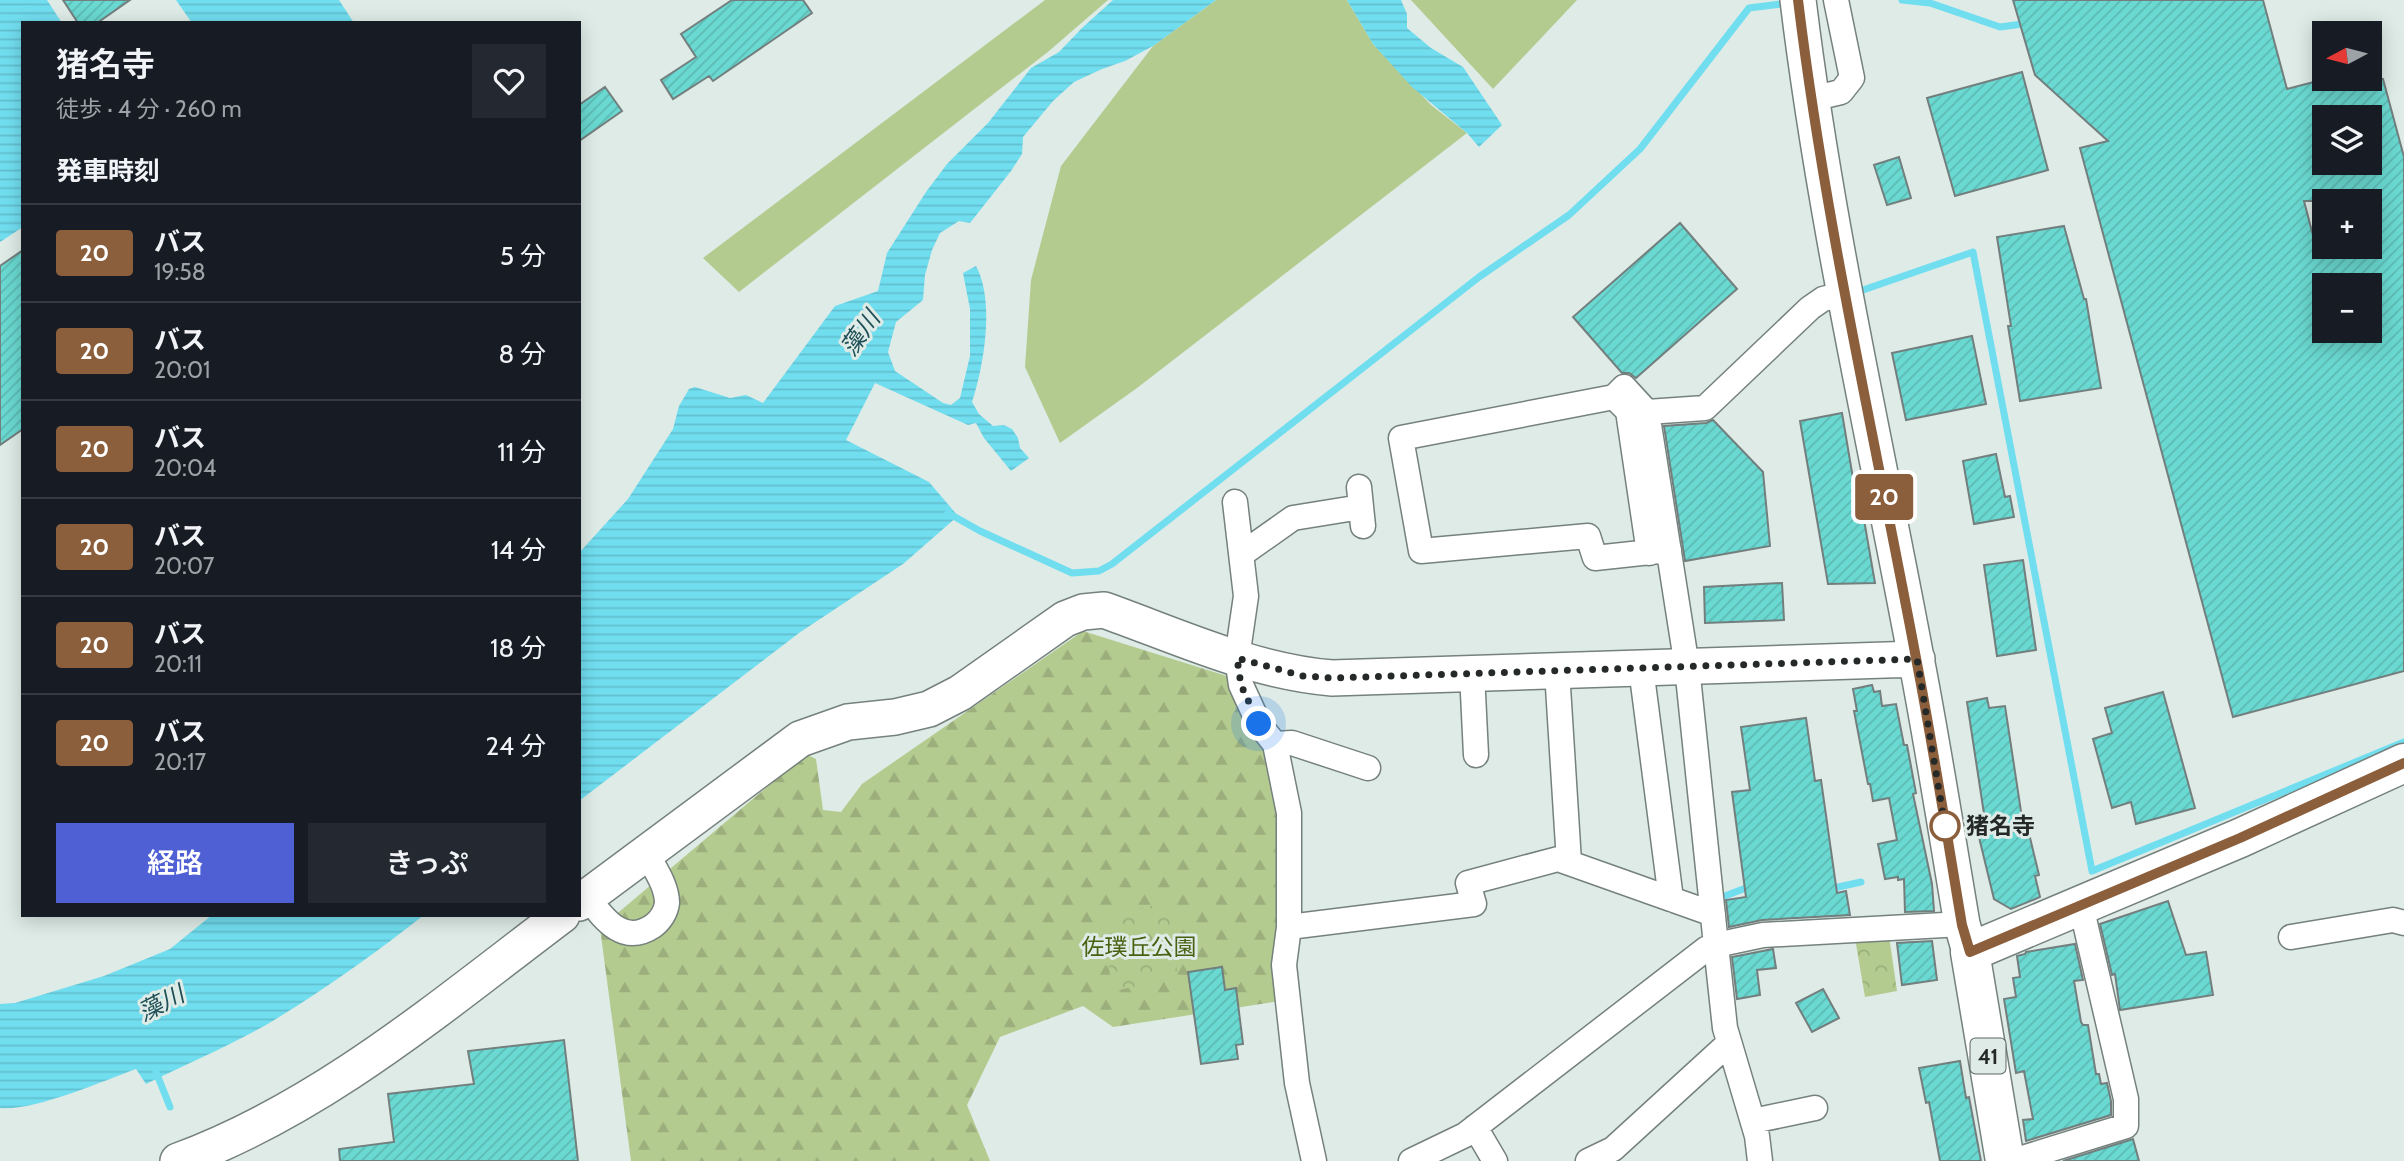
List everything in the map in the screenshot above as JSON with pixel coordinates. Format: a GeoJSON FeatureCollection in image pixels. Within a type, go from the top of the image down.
{"type":"FeatureCollection","features":[{"type":"Feature","properties":{"kind":"main road"},"geometry":{"type":"LineString","coordinates":[[1966,938],[2081,906],[2404,764]]}},
{"type":"Feature","properties":{"kind":"main road","name":"41"},"geometry":{"type":"LineString","coordinates":[[1966,938],[2005,1161]]}},
{"type":"Feature","properties":{"kind":"street"},"geometry":{"type":"LineString","coordinates":[[1412,1161],[1465,1135],[1706,949],[1763,935],[1966,938],[1917,659],[1843,294],[1811,99],[1798,0]]}},
{"type":"Feature","properties":{"kind":"street"},"geometry":{"type":"LineString","coordinates":[[1811,99],[1841,92],[1853,78],[1837,6]]}},
{"type":"Feature","properties":{"kind":"street"},"geometry":{"type":"LineString","coordinates":[[1647,412],[1705,408],[1810,308],[1824,299],[1843,294]]}},
{"type":"Feature","properties":{"kind":"street"},"geometry":{"type":"LineString","coordinates":[[1624,387],[1647,412],[1659,552],[1595,558],[1588,536],[1421,551],[1401,439],[1614,397],[1624,387]]}},
{"type":"Feature","properties":{"kind":"street"},"geometry":{"type":"LineString","coordinates":[[1614,397],[1628,411],[1687,667],[1725,1028],[1753,1121],[1760,1161]]}},
{"type":"Feature","properties":{"kind":"street"},"geometry":{"type":"LineString","coordinates":[[1235,502],[1246,596],[1237,658],[1241,685],[1259,724],[1275,744],[1289,813],[1289,927],[1284,965],[1297,1083],[1314,1161]]}},
{"type":"Feature","properties":{"kind":"street"},"geometry":{"type":"LineString","coordinates":[[1242,554],[1293,518],[1361,507]]}},
{"type":"Feature","properties":{"kind":"street"},"geometry":{"type":"LineString","coordinates":[[581,901],[800,739],[848,722],[895,717],[929,709],[960,693],[1065,620],[1083,612],[1104,610],[1237,658],[1303,676],[1332,678],[1917,659]]}},
{"type":"Feature","properties":{"kind":"street"},"geometry":{"type":"LineString","coordinates":[[1641,668],[1671,899]]}},
{"type":"Feature","properties":{"kind":"street"},"geometry":{"type":"LineString","coordinates":[[1557,671],[1569,862]]}},
{"type":"Feature","properties":{"kind":"street"},"geometry":{"type":"LineString","coordinates":[[1472,674],[1476,755]]}},
{"type":"Feature","properties":{"kind":"street"},"geometry":{"type":"LineString","coordinates":[[1275,744],[1292,743],[1368,768]]}},
{"type":"Feature","properties":{"kind":"street"},"geometry":{"type":"LineString","coordinates":[[581,908],[627,933],[645,931],[660,921],[667,904],[663,884],[646,852]]}},
{"type":"Feature","properties":{"kind":"street"},"geometry":{"type":"LineString","coordinates":[[1289,927],[1474,904],[1468,883],[1558,859],[1713,914]]}},
{"type":"Feature","properties":{"kind":"street"},"geometry":{"type":"LineString","coordinates":[[2012,1161],[2126,1126],[2126,1099],[2081,906]]}},
{"type":"Feature","properties":{"kind":"street"},"geometry":{"type":"LineString","coordinates":[[178,1161],[269,1120],[352,1071],[560,917]]}},
{"type":"Feature","properties":{"kind":"street"},"geometry":{"type":"LineString","coordinates":[[2291,937],[2393,920],[2404,923]]}},
{"type":"Feature","properties":{"kind":"street"},"geometry":{"type":"LineString","coordinates":[[1588,1161],[1613,1149],[1729,1043]]}},
{"type":"Feature","properties":{"kind":"street"},"geometry":{"type":"LineString","coordinates":[[1753,1121],[1815,1108]]}},
{"type":"Feature","properties":{"kind":"street"},"geometry":{"type":"LineString","coordinates":[[1475,1127],[1495,1161]]}},
{"type":"Feature","properties":{"kind":"green space"},"geometry":{"type":"Polygon","coordinates":[[[1045,0],[1108,0],[1049,51],[739,292],[703,258],[1045,0]]]}},
{"type":"Feature","properties":{"kind":"green space"},"geometry":{"type":"Polygon","coordinates":[[[1216,0],[1347,0],[1373,44],[1431,105],[1467,133],[1137,388],[1060,443],[1025,367],[1031,280],[1061,166],[1153,46],[1216,0]]]}},
{"type":"Feature","properties":{"kind":"green space"},"geometry":{"type":"Polygon","coordinates":[[[1411,0],[1577,0],[1493,89],[1411,0]]]}},
{"type":"Feature","properties":{"kind":"green space"},"geometry":{"type":"Polygon","coordinates":[[[1083,631],[1233,678],[1248,734],[1274,758],[1282,910],[1280,1001],[1113,1027],[1083,1006],[1000,1037],[967,1105],[990,1161],[631,1161],[600,928],[806,754],[816,759],[823,810],[841,812],[862,784],[1083,631]]]}},
{"type":"Feature","properties":{"kind":"green space","name":"佐璞丘公園"},"geometry":{"type":"Polygon","coordinates":[[[1167,903],[1178,978],[1113,991],[1100,916],[1167,903]]]}},
{"type":"Feature","properties":{"kind":"green space"},"geometry":{"type":"Polygon","coordinates":[[[1889,936],[1897,991],[1865,997],[1855,938],[1889,936]]]}},
{"type":"Feature","properties":{"kind":"water"},"geometry":{"type":"Polygon","coordinates":[[[0,0],[47,0],[61,21],[21,21],[21,228],[0,242],[0,0]]]}},
{"type":"Feature","properties":{"kind":"water"},"geometry":{"type":"Polygon","coordinates":[[[176,0],[339,0],[353,21],[191,21],[176,0]]]}},
{"type":"Feature","properties":{"kind":"water","name":"藻川"},"geometry":{"type":"Polygon","coordinates":[[[1113,0],[1216,0],[1153,46],[1074,82],[1053,101],[1023,137],[1022,154],[1011,171],[970,223],[959,221],[940,233],[925,275],[923,300],[896,322],[888,352],[895,371],[943,403],[951,405],[960,398],[970,356],[970,309],[963,273],[976,266],[985,297],[986,333],[972,402],[979,414],[993,426],[1004,425],[1012,429],[1020,448],[1029,458],[1011,471],[984,438],[976,423],[968,425],[875,383],[846,440],[929,482],[958,516],[903,564],[799,633],[581,799],[581,551],[628,499],[673,429],[679,406],[689,389],[695,387],[730,398],[746,395],[763,403],[835,306],[878,291],[887,253],[947,164],[988,123],[1031,68],[1059,52],[1113,0]]]}},
{"type":"Feature","properties":{"kind":"water"},"geometry":{"type":"Polygon","coordinates":[[[1347,0],[1401,0],[1407,14],[1407,28],[1431,48],[1463,67],[1502,125],[1479,147],[1467,133],[1412,87],[1373,44],[1347,0]]]}},
{"type":"Feature","properties":{"kind":"water","name":"藻川"},"geometry":{"type":"Polygon","coordinates":[[[210,917],[421,917],[346,973],[266,1025],[146,1084],[136,1069],[48,1101],[0,1108],[0,1004],[15,1003],[104,976],[170,949],[210,917]]]}},
{"type":"Feature","properties":{"kind":"building"},"geometry":{"type":"Polygon","coordinates":[[[63,0],[130,0],[100,21],[77,21],[63,0]]]}},
{"type":"Feature","properties":{"kind":"building"},"geometry":{"type":"Polygon","coordinates":[[[732,0],[803,0],[812,13],[713,81],[709,76],[673,99],[661,80],[696,57],[681,34],[732,0]]]}},
{"type":"Feature","properties":{"kind":"building"},"geometry":{"type":"Polygon","coordinates":[[[2013,0],[2263,0],[2287,89],[2312,82],[2312,91],[2382,91],[2383,79],[2404,157],[2404,671],[2233,717],[2080,148],[2108,141],[2035,75],[2013,0]]]}},
{"type":"Feature","properties":{"kind":"building"},"geometry":{"type":"Polygon","coordinates":[[[2022,72],[2048,170],[1955,196],[1927,98],[2022,72]]]}},
{"type":"Feature","properties":{"kind":"building"},"geometry":{"type":"Polygon","coordinates":[[[605,87],[622,111],[581,140],[581,104],[605,87]]]}},
{"type":"Feature","properties":{"kind":"building"},"geometry":{"type":"Polygon","coordinates":[[[1899,157],[1911,198],[1887,205],[1874,165],[1899,157]]]}},
{"type":"Feature","properties":{"kind":"building"},"geometry":{"type":"Polygon","coordinates":[[[1680,223],[1737,289],[1636,378],[1629,373],[1622,373],[1573,317],[1680,223]]]}},
{"type":"Feature","properties":{"kind":"building"},"geometry":{"type":"Polygon","coordinates":[[[2064,226],[2086,299],[2101,388],[2020,401],[1997,237],[2064,226]]]}},
{"type":"Feature","properties":{"kind":"building"},"geometry":{"type":"Polygon","coordinates":[[[21,251],[21,430],[0,445],[0,266],[21,251]]]}},
{"type":"Feature","properties":{"kind":"building"},"geometry":{"type":"Polygon","coordinates":[[[1972,336],[1986,404],[1906,420],[1892,353],[1972,336]]]}},
{"type":"Feature","properties":{"kind":"building"},"geometry":{"type":"Polygon","coordinates":[[[1842,413],[1859,514],[1863,514],[1875,583],[1828,584],[1800,421],[1842,413]]]}},
{"type":"Feature","properties":{"kind":"building"},"geometry":{"type":"Polygon","coordinates":[[[1713,420],[1763,472],[1770,546],[1685,561],[1664,426],[1706,423],[1713,420]]]}},
{"type":"Feature","properties":{"kind":"building"},"geometry":{"type":"Polygon","coordinates":[[[1996,454],[2005,497],[2010,496],[2014,517],[1974,524],[1963,461],[1996,454]]]}},
{"type":"Feature","properties":{"kind":"building"},"geometry":{"type":"Polygon","coordinates":[[[2023,560],[2036,650],[1997,656],[1984,565],[2023,560]]]}},
{"type":"Feature","properties":{"kind":"building"},"geometry":{"type":"Polygon","coordinates":[[[1782,583],[1784,620],[1705,623],[1704,587],[1782,583]]]}},
{"type":"Feature","properties":{"kind":"building"},"geometry":{"type":"Polygon","coordinates":[[[1872,685],[1874,692],[1880,691],[1882,706],[1896,704],[1916,793],[1913,794],[1932,884],[1934,911],[1905,912],[1904,879],[1885,879],[1878,844],[1897,840],[1889,798],[1873,801],[1854,711],[1857,711],[1853,689],[1872,685]]]}},
{"type":"Feature","properties":{"kind":"building"},"geometry":{"type":"Polygon","coordinates":[[[2163,692],[2195,808],[2136,824],[2131,802],[2112,808],[2093,739],[2112,733],[2105,708],[2163,692]]]}},
{"type":"Feature","properties":{"kind":"building"},"geometry":{"type":"Polygon","coordinates":[[[1987,698],[1989,708],[2005,706],[2022,818],[2025,817],[2039,875],[2035,876],[2040,897],[2011,909],[1994,899],[1977,829],[1986,827],[1967,702],[1987,698]]]}},
{"type":"Feature","properties":{"kind":"building"},"geometry":{"type":"Polygon","coordinates":[[[1806,718],[1815,781],[1821,780],[1837,893],[1846,891],[1850,915],[1762,920],[1729,927],[1726,900],[1746,897],[1732,792],[1750,790],[1741,727],[1806,718]]]}},
{"type":"Feature","properties":{"kind":"building"},"geometry":{"type":"Polygon","coordinates":[[[2168,901],[2186,955],[2206,952],[2213,995],[2120,1010],[2115,974],[2112,975],[2100,924],[2168,901]]]}},
{"type":"Feature","properties":{"kind":"building"},"geometry":{"type":"Polygon","coordinates":[[[1932,941],[1937,980],[1902,985],[1897,943],[1932,941]]]}},
{"type":"Feature","properties":{"kind":"building"},"geometry":{"type":"Polygon","coordinates":[[[2075,944],[2083,980],[2074,981],[2081,1022],[2088,1025],[2096,1074],[2099,1074],[2101,1084],[2107,1083],[2111,1115],[2026,1141],[2023,1120],[2033,1119],[2024,1071],[2016,1073],[2004,999],[2016,997],[2013,978],[2020,977],[2017,956],[2075,944]]]}},
{"type":"Feature","properties":{"kind":"building"},"geometry":{"type":"Polygon","coordinates":[[[1773,949],[1776,968],[1757,970],[1760,995],[1737,999],[1732,957],[1773,949]]]}},
{"type":"Feature","properties":{"kind":"building"},"geometry":{"type":"Polygon","coordinates":[[[1222,967],[1225,990],[1236,988],[1243,1044],[1236,1045],[1238,1059],[1201,1064],[1188,972],[1222,967]]]}},
{"type":"Feature","properties":{"kind":"building"},"geometry":{"type":"Polygon","coordinates":[[[1823,989],[1839,1018],[1812,1032],[1796,1003],[1823,989]]]}},
{"type":"Feature","properties":{"kind":"building"},"geometry":{"type":"Polygon","coordinates":[[[564,1040],[578,1161],[340,1161],[339,1149],[394,1142],[388,1094],[474,1084],[468,1051],[564,1040]]]}},
{"type":"Feature","properties":{"kind":"building"},"geometry":{"type":"Polygon","coordinates":[[[1960,1061],[1981,1161],[1940,1161],[1929,1102],[1926,1103],[1919,1068],[1960,1061]]]}},
{"type":"Feature","properties":{"kind":"building"},"geometry":{"type":"Polygon","coordinates":[[[2133,1139],[2139,1161],[2063,1161],[2130,1140],[2133,1139]]]}},
{"type":"Feature","properties":{"kind":"waterway"},"geometry":{"type":"LineString","coordinates":[[1902,0],[1930,3],[2000,27],[2030,23]]}},
{"type":"Feature","properties":{"kind":"waterway"},"geometry":{"type":"LineString","coordinates":[[948,513],[980,531],[1072,573],[1099,571],[1112,564],[1479,277],[1569,215],[1640,149],[1749,8],[1789,3]]}},
{"type":"Feature","properties":{"kind":"waterway"},"geometry":{"type":"LineString","coordinates":[[1863,290],[1973,252],[2092,871],[2404,742]]}},
{"type":"Feature","properties":{"kind":"waterway"},"geometry":{"type":"LineString","coordinates":[[1829,889],[1861,882]]}},
{"type":"Feature","properties":{"kind":"waterway"},"geometry":{"type":"LineString","coordinates":[[1725,896],[1751,886]]}},
{"type":"Feature","properties":{"kind":"waterway"},"geometry":{"type":"LineString","coordinates":[[156,1072],[170,1107]]}},
{"type":"Feature","properties":{"kind":"bus line","name":"20"},"geometry":{"type":"LineString","coordinates":[[1798,0],[1808,87],[1843,294],[1917,659],[1962,925],[1970,952],[2240,838],[2404,763]]}},
{"type":"Feature","properties":{"kind":"place","name":"猪名寺"},"geometry":{"type":"Point","coordinates":[1945,826]}},
{"type":"Feature","properties":{"kind":"route"},"geometry":{"type":"LineString","coordinates":[[1259,724],[1241,685],[1237,658],[1303,676],[1332,678],[1917,659],[1945,826]]}}]}
